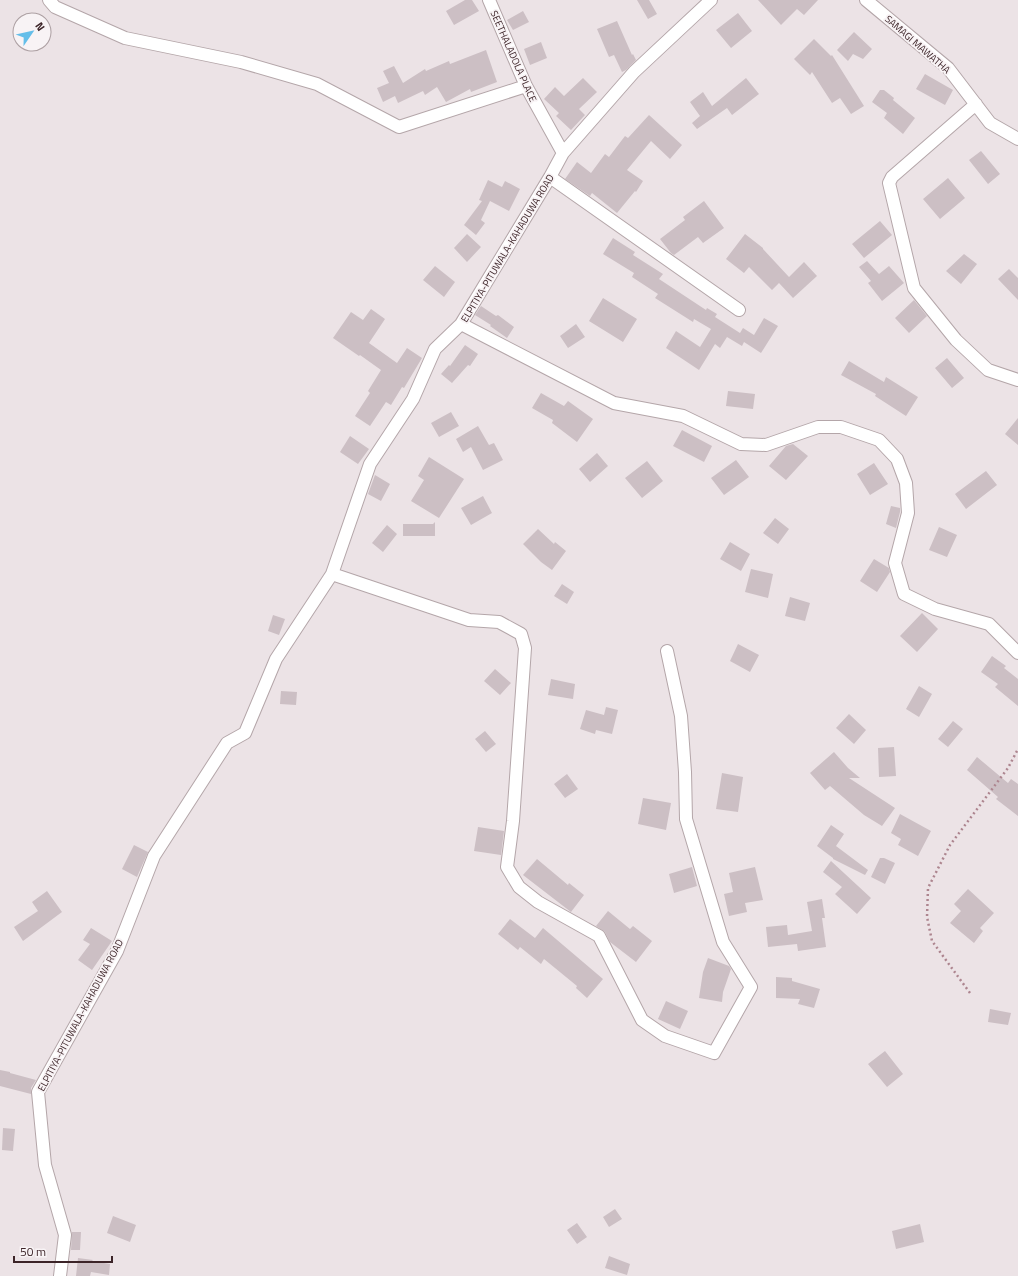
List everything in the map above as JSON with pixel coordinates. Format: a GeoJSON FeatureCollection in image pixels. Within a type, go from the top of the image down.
{"type":"FeatureCollection","features":[{"type":"Feature","properties":{"kind":"street"},"geometry":{"type":"LineString","coordinates":[[49,0],[55,7],[125,38],[241,62],[317,84],[399,127],[526,86]]}},
{"type":"Feature","properties":{"kind":"street","name":"SEETHALADOLA PLACE"},"geometry":{"type":"LineString","coordinates":[[489,0],[526,86],[563,153]]}},
{"type":"Feature","properties":{"kind":"street","name":"ELPITIYA-PITUWALA-KAHADUWA ROAD"},"geometry":{"type":"LineString","coordinates":[[60,1276],[65,1235],[45,1165],[38,1092],[117,951],[154,856],[227,743],[245,733],[276,659],[332,574],[370,464],[413,399],[435,349],[461,324],[563,153],[634,72],[711,0]]}},
{"type":"Feature","properties":{"kind":"street","name":"SAMAGI MAWATHA"},"geometry":{"type":"LineString","coordinates":[[866,0],[948,68],[990,123],[1018,139]]}},
{"type":"Feature","properties":{"kind":"street"},"geometry":{"type":"LineString","coordinates":[[976,104],[892,177],[889,183],[914,288],[956,340],[988,370],[1018,380]]}},
{"type":"Feature","properties":{"kind":"street"},"geometry":{"type":"LineString","coordinates":[[550,177],[739,310]]}},
{"type":"Feature","properties":{"kind":"street"},"geometry":{"type":"LineString","coordinates":[[461,324],[614,403],[684,416],[741,444],[766,445],[818,427],[841,427],[879,440],[896,459],[906,483],[908,512],[895,563],[904,594],[935,609],[989,624],[1018,653]]}},
{"type":"Feature","properties":{"kind":"street"},"geometry":{"type":"LineString","coordinates":[[332,574],[469,620],[499,622],[521,634],[525,648],[513,821],[507,866],[519,887],[538,902],[599,936],[642,1020],[665,1036],[714,1053],[751,987],[723,942],[686,819],[686,772],[681,716],[667,651]]}},
{"type":"Feature","properties":{"kind":"path"},"geometry":{"type":"LineString","coordinates":[[970,993],[932,941],[927,917],[928,888],[950,845],[1008,768],[1018,749]]}},
{"type":"Feature","properties":{"kind":"building"},"geometry":{"type":"Polygon","coordinates":[[[465,0],[472,0],[479,11],[454,25],[446,11],[465,0]]]}},
{"type":"Feature","properties":{"kind":"building"},"geometry":{"type":"Polygon","coordinates":[[[637,0],[649,0],[657,14],[648,19],[637,0]]]}},
{"type":"Feature","properties":{"kind":"building"},"geometry":{"type":"Polygon","coordinates":[[[758,0],[818,0],[804,15],[797,9],[781,25],[758,0]]]}},
{"type":"Feature","properties":{"kind":"building"},"geometry":{"type":"Polygon","coordinates":[[[523,11],[529,22],[513,30],[507,20],[523,11]]]}},
{"type":"Feature","properties":{"kind":"building"},"geometry":{"type":"Polygon","coordinates":[[[738,13],[752,31],[731,48],[716,30],[738,13]]]}},
{"type":"Feature","properties":{"kind":"building"},"geometry":{"type":"Polygon","coordinates":[[[617,21],[632,55],[633,54],[636,60],[622,72],[614,55],[609,57],[597,29],[617,21]]]}},
{"type":"Feature","properties":{"kind":"building"},"geometry":{"type":"Polygon","coordinates":[[[854,32],[872,49],[863,59],[853,54],[848,61],[837,50],[854,32]]]}},
{"type":"Feature","properties":{"kind":"building"},"geometry":{"type":"Polygon","coordinates":[[[814,39],[831,56],[832,55],[864,106],[851,114],[840,98],[832,103],[812,72],[810,75],[794,59],[814,39]]]}},
{"type":"Feature","properties":{"kind":"building"},"geometry":{"type":"Polygon","coordinates":[[[541,42],[547,58],[530,65],[524,49],[541,42]]]}},
{"type":"Feature","properties":{"kind":"building"},"geometry":{"type":"Polygon","coordinates":[[[486,50],[497,82],[471,92],[470,89],[446,102],[437,87],[425,95],[423,91],[398,103],[395,96],[383,102],[377,88],[389,83],[383,71],[394,66],[403,83],[425,69],[426,71],[449,61],[450,64],[486,50]]]}},
{"type":"Feature","properties":{"kind":"building"},"geometry":{"type":"Polygon","coordinates":[[[925,74],[953,90],[945,105],[916,89],[925,74]]]}},
{"type":"Feature","properties":{"kind":"building"},"geometry":{"type":"Polygon","coordinates":[[[583,78],[597,92],[579,109],[585,115],[571,130],[556,116],[559,113],[544,99],[555,87],[564,96],[583,78]]]}},
{"type":"Feature","properties":{"kind":"building"},"geometry":{"type":"Polygon","coordinates":[[[746,78],[759,94],[732,115],[727,108],[697,129],[692,123],[700,116],[690,102],[703,92],[712,106],[746,78]]]}},
{"type":"Feature","properties":{"kind":"building"},"geometry":{"type":"Polygon","coordinates":[[[880,90],[884,90],[894,98],[893,100],[915,118],[903,134],[884,118],[887,113],[872,102],[880,90]]]}},
{"type":"Feature","properties":{"kind":"building"},"geometry":{"type":"Polygon","coordinates":[[[649,115],[682,145],[670,159],[651,141],[627,170],[643,181],[636,192],[635,191],[617,213],[592,193],[590,196],[565,179],[577,162],[591,173],[605,154],[609,157],[625,136],[628,138],[649,115]]]}},
{"type":"Feature","properties":{"kind":"building"},"geometry":{"type":"Polygon","coordinates":[[[981,151],[1000,174],[988,184],[969,160],[981,151]]]}},
{"type":"Feature","properties":{"kind":"building"},"geometry":{"type":"Polygon","coordinates":[[[948,178],[965,198],[940,219],[923,199],[948,178]]]}},
{"type":"Feature","properties":{"kind":"building"},"geometry":{"type":"Polygon","coordinates":[[[488,180],[502,187],[505,181],[520,189],[509,211],[490,201],[481,220],[485,223],[476,235],[464,225],[482,201],[479,200],[488,180]]]}},
{"type":"Feature","properties":{"kind":"building"},"geometry":{"type":"Polygon","coordinates":[[[704,201],[724,228],[703,243],[698,237],[674,255],[660,239],[685,220],[683,217],[704,201]]]}},
{"type":"Feature","properties":{"kind":"building"},"geometry":{"type":"Polygon","coordinates":[[[880,221],[892,235],[864,258],[852,244],[880,221]]]}},
{"type":"Feature","properties":{"kind":"building"},"geometry":{"type":"Polygon","coordinates":[[[467,234],[481,247],[467,262],[454,248],[467,234]]]}},
{"type":"Feature","properties":{"kind":"building"},"geometry":{"type":"Polygon","coordinates":[[[745,234],[763,248],[789,277],[804,262],[817,276],[793,298],[779,283],[772,290],[749,267],[744,273],[726,259],[745,234]]]}},
{"type":"Feature","properties":{"kind":"building"},"geometry":{"type":"Polygon","coordinates":[[[613,238],[635,252],[633,255],[663,274],[659,279],[706,310],[707,308],[717,314],[715,317],[740,333],[743,328],[754,335],[764,318],[778,326],[761,353],[744,342],[742,346],[727,337],[720,348],[715,344],[699,370],[666,348],[676,331],[700,347],[711,329],[694,319],[693,322],[655,298],[658,294],[632,277],[634,273],[603,254],[613,238]]]}},
{"type":"Feature","properties":{"kind":"building"},"geometry":{"type":"Polygon","coordinates":[[[964,254],[977,264],[961,284],[946,271],[964,254]]]}},
{"type":"Feature","properties":{"kind":"building"},"geometry":{"type":"Polygon","coordinates":[[[867,261],[879,274],[889,266],[904,283],[882,301],[868,283],[871,281],[859,267],[867,261]]]}},
{"type":"Feature","properties":{"kind":"building"},"geometry":{"type":"Polygon","coordinates":[[[435,266],[455,282],[444,297],[423,280],[435,266]]]}},
{"type":"Feature","properties":{"kind":"building"},"geometry":{"type":"Polygon","coordinates":[[[1009,269],[1018,278],[1018,300],[998,279],[1009,269]]]}},
{"type":"Feature","properties":{"kind":"building"},"geometry":{"type":"Polygon","coordinates":[[[603,298],[637,319],[623,342],[589,321],[603,298]]]}},
{"type":"Feature","properties":{"kind":"building"},"geometry":{"type":"Polygon","coordinates":[[[914,300],[927,316],[909,333],[895,318],[914,300]]]}},
{"type":"Feature","properties":{"kind":"building"},"geometry":{"type":"Polygon","coordinates":[[[481,306],[496,316],[498,315],[514,327],[507,338],[490,326],[491,325],[475,315],[481,306]]]}},
{"type":"Feature","properties":{"kind":"building"},"geometry":{"type":"Polygon","coordinates":[[[371,309],[385,319],[369,343],[397,363],[407,348],[422,358],[404,388],[402,387],[391,405],[386,402],[370,426],[355,416],[370,393],[368,391],[381,370],[333,338],[351,312],[363,320],[371,309]]]}},
{"type":"Feature","properties":{"kind":"building"},"geometry":{"type":"Polygon","coordinates":[[[576,324],[585,337],[568,348],[560,336],[576,324]]]}},
{"type":"Feature","properties":{"kind":"building"},"geometry":{"type":"Polygon","coordinates":[[[465,345],[478,354],[470,366],[468,365],[452,383],[441,374],[449,365],[450,366],[465,345]]]}},
{"type":"Feature","properties":{"kind":"building"},"geometry":{"type":"Polygon","coordinates":[[[947,358],[964,378],[952,388],[935,368],[947,358]]]}},
{"type":"Feature","properties":{"kind":"building"},"geometry":{"type":"Polygon","coordinates":[[[849,361],[884,382],[886,377],[918,397],[906,416],[875,396],[876,394],[841,375],[849,361]]]}},
{"type":"Feature","properties":{"kind":"building"},"geometry":{"type":"Polygon","coordinates":[[[728,391],[755,394],[753,409],[726,406],[728,391]]]}},
{"type":"Feature","properties":{"kind":"building"},"geometry":{"type":"Polygon","coordinates":[[[541,393],[564,406],[568,401],[593,419],[577,442],[552,423],[553,420],[532,408],[541,393]]]}},
{"type":"Feature","properties":{"kind":"building"},"geometry":{"type":"Polygon","coordinates":[[[451,412],[459,426],[439,437],[431,423],[451,412]]]}},
{"type":"Feature","properties":{"kind":"building"},"geometry":{"type":"Polygon","coordinates":[[[1018,418],[1018,445],[1005,434],[1018,418]]]}},
{"type":"Feature","properties":{"kind":"building"},"geometry":{"type":"Polygon","coordinates":[[[478,426],[489,445],[494,443],[503,460],[483,470],[471,447],[463,452],[456,439],[478,426]]]}},
{"type":"Feature","properties":{"kind":"building"},"geometry":{"type":"Polygon","coordinates":[[[682,430],[712,446],[704,462],[673,446],[682,430]]]}},
{"type":"Feature","properties":{"kind":"building"},"geometry":{"type":"Polygon","coordinates":[[[350,436],[369,449],[358,464],[340,452],[350,436]]]}},
{"type":"Feature","properties":{"kind":"building"},"geometry":{"type":"Polygon","coordinates":[[[793,444],[808,456],[786,480],[769,466],[786,446],[793,444]]]}},
{"type":"Feature","properties":{"kind":"building"},"geometry":{"type":"Polygon","coordinates":[[[597,453],[608,466],[590,482],[579,469],[597,453]]]}},
{"type":"Feature","properties":{"kind":"building"},"geometry":{"type":"Polygon","coordinates":[[[429,457],[464,479],[439,518],[411,501],[424,480],[418,476],[429,457]]]}},
{"type":"Feature","properties":{"kind":"building"},"geometry":{"type":"Polygon","coordinates":[[[736,460],[749,477],[724,495],[711,478],[736,460]]]}},
{"type":"Feature","properties":{"kind":"building"},"geometry":{"type":"Polygon","coordinates":[[[647,461],[663,481],[642,498],[625,478],[647,461]]]}},
{"type":"Feature","properties":{"kind":"building"},"geometry":{"type":"Polygon","coordinates":[[[874,463],[888,484],[870,495],[857,474],[874,463]]]}},
{"type":"Feature","properties":{"kind":"building"},"geometry":{"type":"Polygon","coordinates":[[[986,471],[997,485],[966,509],[955,494],[986,471]]]}},
{"type":"Feature","properties":{"kind":"building"},"geometry":{"type":"Polygon","coordinates":[[[375,475],[390,484],[381,501],[368,494],[375,475]]]}},
{"type":"Feature","properties":{"kind":"building"},"geometry":{"type":"Polygon","coordinates":[[[483,496],[492,513],[471,525],[461,508],[483,496]]]}},
{"type":"Feature","properties":{"kind":"building"},"geometry":{"type":"Polygon","coordinates":[[[891,506],[900,508],[896,528],[886,524],[891,506]]]}},
{"type":"Feature","properties":{"kind":"building"},"geometry":{"type":"Polygon","coordinates":[[[775,518],[789,529],[778,544],[763,533],[775,518]]]}},
{"type":"Feature","properties":{"kind":"building"},"geometry":{"type":"Polygon","coordinates":[[[435,522],[435,536],[403,536],[403,524],[433,524],[435,522]]]}},
{"type":"Feature","properties":{"kind":"building"},"geometry":{"type":"Polygon","coordinates":[[[387,525],[397,534],[383,552],[372,543],[387,525]]]}},
{"type":"Feature","properties":{"kind":"building"},"geometry":{"type":"Polygon","coordinates":[[[939,527],[957,535],[947,557],[929,550],[939,527]]]}},
{"type":"Feature","properties":{"kind":"building"},"geometry":{"type":"Polygon","coordinates":[[[538,529],[554,544],[555,542],[566,551],[552,570],[541,562],[523,544],[538,529]]]}},
{"type":"Feature","properties":{"kind":"building"},"geometry":{"type":"Polygon","coordinates":[[[730,542],[750,554],[741,571],[720,559],[730,542]]]}},
{"type":"Feature","properties":{"kind":"building"},"geometry":{"type":"Polygon","coordinates":[[[874,559],[889,568],[890,572],[877,592],[860,581],[874,559]]]}},
{"type":"Feature","properties":{"kind":"building"},"geometry":{"type":"Polygon","coordinates":[[[751,569],[773,574],[768,598],[745,592],[751,569]]]}},
{"type":"Feature","properties":{"kind":"building"},"geometry":{"type":"Polygon","coordinates":[[[562,584],[574,592],[567,604],[554,596],[562,584]]]}},
{"type":"Feature","properties":{"kind":"building"},"geometry":{"type":"Polygon","coordinates":[[[790,597],[810,603],[805,621],[785,616],[790,597]]]}},
{"type":"Feature","properties":{"kind":"building"},"geometry":{"type":"Polygon","coordinates":[[[922,613],[938,629],[917,652],[900,636],[922,613]]]}},
{"type":"Feature","properties":{"kind":"building"},"geometry":{"type":"Polygon","coordinates":[[[273,615],[285,619],[279,635],[268,631],[273,615]]]}},
{"type":"Feature","properties":{"kind":"building"},"geometry":{"type":"Polygon","coordinates":[[[738,644],[759,655],[750,672],[730,661],[738,644]]]}},
{"type":"Feature","properties":{"kind":"building"},"geometry":{"type":"Polygon","coordinates":[[[992,656],[1006,666],[1004,668],[1018,679],[1018,706],[995,687],[998,684],[981,672],[992,656]]]}},
{"type":"Feature","properties":{"kind":"building"},"geometry":{"type":"Polygon","coordinates":[[[495,669],[511,683],[500,695],[484,681],[495,669]]]}},
{"type":"Feature","properties":{"kind":"building"},"geometry":{"type":"Polygon","coordinates":[[[551,679],[575,684],[573,699],[548,695],[551,679]]]}},
{"type":"Feature","properties":{"kind":"building"},"geometry":{"type":"Polygon","coordinates":[[[919,686],[932,694],[919,717],[906,709],[919,686]]]}},
{"type":"Feature","properties":{"kind":"building"},"geometry":{"type":"Polygon","coordinates":[[[281,691],[297,692],[296,705],[280,704],[281,691]]]}},
{"type":"Feature","properties":{"kind":"building"},"geometry":{"type":"Polygon","coordinates":[[[606,707],[618,710],[612,734],[596,730],[595,734],[580,729],[586,710],[604,715],[606,707]]]}},
{"type":"Feature","properties":{"kind":"building"},"geometry":{"type":"Polygon","coordinates":[[[849,714],[866,730],[854,744],[836,728],[849,714]]]}},
{"type":"Feature","properties":{"kind":"building"},"geometry":{"type":"Polygon","coordinates":[[[953,721],[963,729],[948,747],[938,739],[953,721]]]}},
{"type":"Feature","properties":{"kind":"building"},"geometry":{"type":"Polygon","coordinates":[[[485,731],[496,744],[486,752],[475,739],[485,731]]]}},
{"type":"Feature","properties":{"kind":"building"},"geometry":{"type":"Polygon","coordinates":[[[894,747],[896,776],[879,777],[878,748],[894,747]]]}},
{"type":"Feature","properties":{"kind":"building"},"geometry":{"type":"Polygon","coordinates":[[[834,752],[848,768],[860,778],[849,778],[895,808],[882,826],[864,815],[830,786],[825,790],[810,773],[834,752]]]}},
{"type":"Feature","properties":{"kind":"building"},"geometry":{"type":"Polygon","coordinates":[[[977,757],[1008,783],[1011,779],[1018,784],[1018,816],[996,799],[998,797],[967,770],[977,757]]]}},
{"type":"Feature","properties":{"kind":"building"},"geometry":{"type":"Polygon","coordinates":[[[722,773],[743,777],[738,812],[716,809],[722,773]]]}},
{"type":"Feature","properties":{"kind":"building"},"geometry":{"type":"Polygon","coordinates":[[[567,774],[578,789],[565,798],[554,784],[567,774]]]}},
{"type":"Feature","properties":{"kind":"building"},"geometry":{"type":"Polygon","coordinates":[[[643,798],[671,803],[666,830],[638,824],[643,798]]]}},
{"type":"Feature","properties":{"kind":"building"},"geometry":{"type":"Polygon","coordinates":[[[900,814],[931,831],[918,856],[898,845],[901,839],[891,833],[900,814]]]}},
{"type":"Feature","properties":{"kind":"building"},"geometry":{"type":"Polygon","coordinates":[[[831,825],[844,834],[836,846],[868,870],[865,875],[833,859],[817,846],[831,825]]]}},
{"type":"Feature","properties":{"kind":"building"},"geometry":{"type":"Polygon","coordinates":[[[478,827],[504,831],[501,855],[474,851],[478,827]]]}},
{"type":"Feature","properties":{"kind":"building"},"geometry":{"type":"Polygon","coordinates":[[[134,845],[148,852],[137,877],[122,869],[134,845]]]}},
{"type":"Feature","properties":{"kind":"building"},"geometry":{"type":"Polygon","coordinates":[[[880,858],[884,858],[895,863],[885,884],[871,877],[880,858]]]}},
{"type":"Feature","properties":{"kind":"building"},"geometry":{"type":"Polygon","coordinates":[[[537,859],[568,885],[569,883],[584,895],[571,912],[523,875],[537,859]]]}},
{"type":"Feature","properties":{"kind":"building"},"geometry":{"type":"Polygon","coordinates":[[[831,861],[871,898],[857,914],[835,894],[842,887],[823,872],[831,861]]]}},
{"type":"Feature","properties":{"kind":"building"},"geometry":{"type":"Polygon","coordinates":[[[692,867],[697,886],[674,893],[669,874],[692,867]]]}},
{"type":"Feature","properties":{"kind":"building"},"geometry":{"type":"Polygon","coordinates":[[[755,867],[763,900],[745,903],[747,912],[729,916],[724,894],[733,892],[729,873],[755,867]]]}},
{"type":"Feature","properties":{"kind":"building"},"geometry":{"type":"Polygon","coordinates":[[[968,889],[994,913],[980,928],[983,931],[974,943],[950,923],[961,911],[954,904],[968,889]]]}},
{"type":"Feature","properties":{"kind":"building"},"geometry":{"type":"Polygon","coordinates":[[[47,891],[62,912],[23,941],[14,927],[38,911],[32,902],[47,891]]]}},
{"type":"Feature","properties":{"kind":"building"},"geometry":{"type":"Polygon","coordinates":[[[822,899],[825,918],[822,918],[826,947],[798,951],[797,944],[768,947],[766,927],[787,925],[788,935],[812,931],[807,902],[822,899]]]}},
{"type":"Feature","properties":{"kind":"building"},"geometry":{"type":"Polygon","coordinates":[[[608,911],[630,929],[633,926],[652,941],[636,962],[610,942],[605,932],[596,926],[608,911]]]}},
{"type":"Feature","properties":{"kind":"building"},"geometry":{"type":"Polygon","coordinates":[[[510,919],[535,938],[543,928],[603,979],[587,998],[576,988],[577,986],[544,959],[541,964],[520,947],[518,950],[498,934],[510,919]]]}},
{"type":"Feature","properties":{"kind":"building"},"geometry":{"type":"Polygon","coordinates":[[[91,928],[112,941],[92,970],[78,960],[90,944],[83,940],[91,928]]]}},
{"type":"Feature","properties":{"kind":"building"},"geometry":{"type":"Polygon","coordinates":[[[708,958],[729,966],[731,969],[723,992],[722,1002],[699,998],[703,972],[708,958]]]}},
{"type":"Feature","properties":{"kind":"building"},"geometry":{"type":"Polygon","coordinates":[[[776,977],[792,978],[792,981],[820,989],[814,1008],[798,1004],[800,999],[776,998],[776,977]]]}},
{"type":"Feature","properties":{"kind":"building"},"geometry":{"type":"Polygon","coordinates":[[[666,1001],[688,1011],[680,1029],[658,1019],[666,1001]]]}},
{"type":"Feature","properties":{"kind":"building"},"geometry":{"type":"Polygon","coordinates":[[[990,1009],[1011,1013],[1008,1025],[988,1022],[990,1009]]]}},
{"type":"Feature","properties":{"kind":"building"},"geometry":{"type":"Polygon","coordinates":[[[885,1051],[903,1074],[887,1087],[868,1064],[885,1051]]]}},
{"type":"Feature","properties":{"kind":"building"},"geometry":{"type":"Polygon","coordinates":[[[0,1070],[36,1080],[31,1088],[31,1094],[0,1086],[0,1070]]]}},
{"type":"Feature","properties":{"kind":"building"},"geometry":{"type":"Polygon","coordinates":[[[3,1128],[15,1129],[13,1151],[2,1150],[3,1128]]]}},
{"type":"Feature","properties":{"kind":"building"},"geometry":{"type":"Polygon","coordinates":[[[615,1209],[622,1219],[609,1227],[603,1217],[615,1209]]]}},
{"type":"Feature","properties":{"kind":"building"},"geometry":{"type":"Polygon","coordinates":[[[113,1216],[136,1225],[130,1242],[107,1233],[113,1216]]]}},
{"type":"Feature","properties":{"kind":"building"},"geometry":{"type":"Polygon","coordinates":[[[577,1223],[587,1237],[577,1244],[567,1230],[577,1223]]]}},
{"type":"Feature","properties":{"kind":"building"},"geometry":{"type":"Polygon","coordinates":[[[920,1224],[924,1242],[896,1249],[892,1231],[920,1224]]]}},
{"type":"Feature","properties":{"kind":"building"},"geometry":{"type":"Polygon","coordinates":[[[72,1232],[81,1232],[80,1250],[71,1250],[72,1232]]]}},
{"type":"Feature","properties":{"kind":"building"},"geometry":{"type":"Polygon","coordinates":[[[609,1256],[630,1264],[627,1275],[605,1268],[609,1256]]]}},
{"type":"Feature","properties":{"kind":"building"},"geometry":{"type":"Polygon","coordinates":[[[78,1258],[110,1264],[109,1275],[91,1272],[90,1276],[76,1276],[78,1258]]]}}]}
